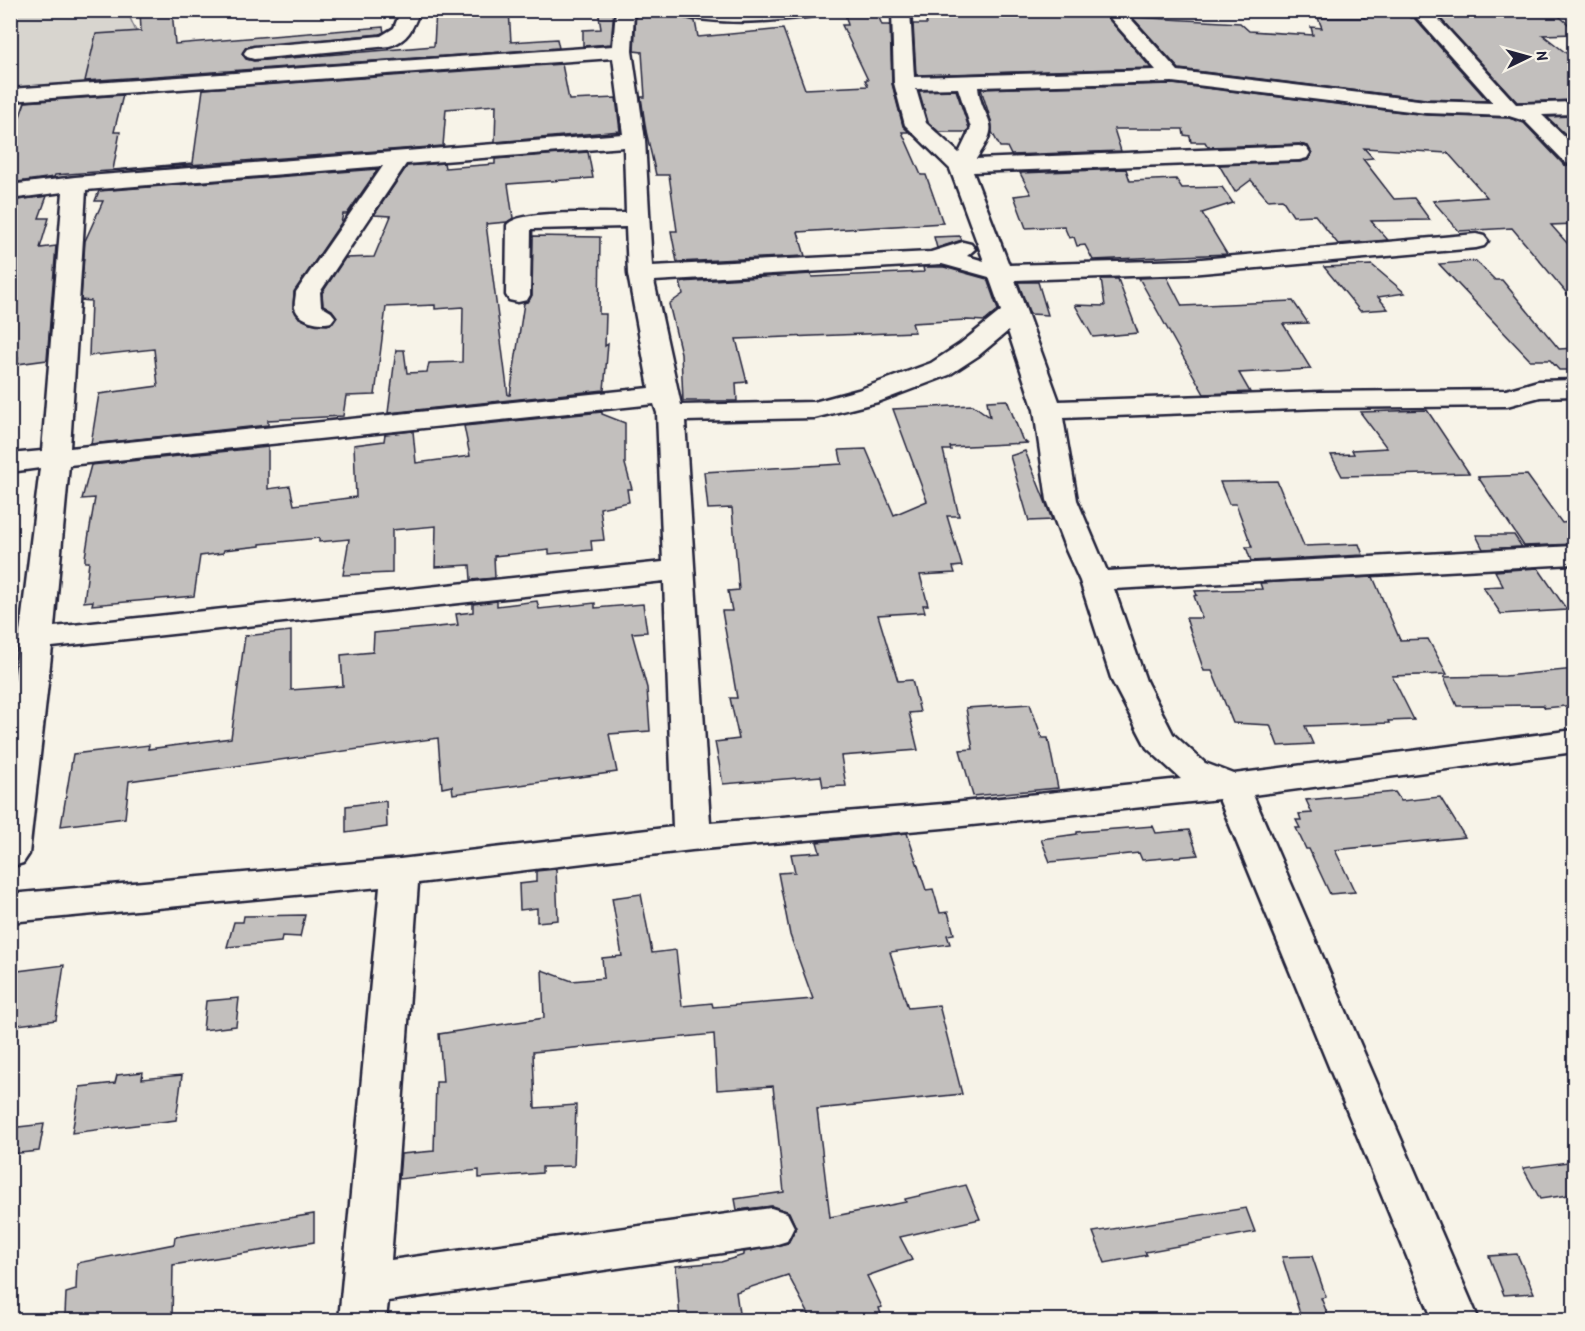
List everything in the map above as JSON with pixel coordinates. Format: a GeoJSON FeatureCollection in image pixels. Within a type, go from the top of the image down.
{"type":"FeatureCollection","features":[{"type":"Feature","properties":{"kind":"street"},"geometry":{"type":"LineString","coordinates":[[254,53],[395,39],[402,33],[411,10]]}},
{"type":"Feature","properties":{"kind":"street"},"geometry":{"type":"LineString","coordinates":[[625,10],[622,51],[634,140],[640,274],[668,404],[692,837]]}},
{"type":"Feature","properties":{"kind":"street"},"geometry":{"type":"LineString","coordinates":[[681,10],[713,17],[737,18],[815,10]]}},
{"type":"Feature","properties":{"kind":"street"},"geometry":{"type":"LineString","coordinates":[[901,10],[904,83],[916,125],[960,166],[988,239],[1048,410],[1062,500],[1081,550],[1096,581],[1129,681],[1159,740],[1193,771],[1231,786],[1456,1320]]}},
{"type":"Feature","properties":{"kind":"street"},"geometry":{"type":"LineString","coordinates":[[1112,10],[1172,76]]}},
{"type":"Feature","properties":{"kind":"street"},"geometry":{"type":"LineString","coordinates":[[1419,10],[1511,110],[1532,117],[1575,158]]}},
{"type":"Feature","properties":{"kind":"street"},"geometry":{"type":"LineString","coordinates":[[10,95],[622,51]]}},
{"type":"Feature","properties":{"kind":"street"},"geometry":{"type":"LineString","coordinates":[[904,83],[1172,76],[1416,106],[1511,110],[1575,108]]}},
{"type":"Feature","properties":{"kind":"street"},"geometry":{"type":"LineString","coordinates":[[960,166],[978,140],[982,125],[967,91],[968,82]]}},
{"type":"Feature","properties":{"kind":"street"},"geometry":{"type":"LineString","coordinates":[[10,192],[75,184],[634,140]]}},
{"type":"Feature","properties":{"kind":"street"},"geometry":{"type":"LineString","coordinates":[[960,166],[1299,153]]}},
{"type":"Feature","properties":{"kind":"street"},"geometry":{"type":"LineString","coordinates":[[322,317],[308,309],[308,291],[399,159]]}},
{"type":"Feature","properties":{"kind":"street"},"geometry":{"type":"LineString","coordinates":[[10,854],[38,639],[56,458],[74,231],[75,184]]}},
{"type":"Feature","properties":{"kind":"street"},"geometry":{"type":"LineString","coordinates":[[518,295],[519,225],[527,222],[639,220]]}},
{"type":"Feature","properties":{"kind":"street"},"geometry":{"type":"LineString","coordinates":[[640,274],[943,257],[988,239]]}},
{"type":"Feature","properties":{"kind":"street"},"geometry":{"type":"LineString","coordinates":[[943,257],[1001,273],[1190,267],[1476,241]]}},
{"type":"Feature","properties":{"kind":"street"},"geometry":{"type":"LineString","coordinates":[[10,463],[668,404],[814,410],[868,396],[940,369],[969,350],[1014,313]]}},
{"type":"Feature","properties":{"kind":"street"},"geometry":{"type":"LineString","coordinates":[[1048,410],[1320,400],[1507,398],[1538,389],[1575,388]]}},
{"type":"Feature","properties":{"kind":"street"},"geometry":{"type":"LineString","coordinates":[[1096,581],[1575,555]]}},
{"type":"Feature","properties":{"kind":"street"},"geometry":{"type":"LineString","coordinates":[[38,639],[677,570]]}},
{"type":"Feature","properties":{"kind":"street"},"geometry":{"type":"LineString","coordinates":[[10,908],[400,872],[692,837],[943,816],[1231,786],[1575,741]]}},
{"type":"Feature","properties":{"kind":"street"},"geometry":{"type":"LineString","coordinates":[[400,872],[364,1302],[771,1227]]}},
{"type":"Feature","properties":{"kind":"shaded area"},"geometry":{"type":"Polygon","coordinates":[[[11,11],[127,11],[151,65],[142,88],[11,97],[11,11]]]}},
{"type":"Feature","properties":{"kind":"building"},"geometry":{"type":"Polygon","coordinates":[[[140,10],[172,10],[175,44],[383,27],[384,32],[380,34],[246,47],[242,54],[246,59],[254,61],[434,46],[436,10],[509,10],[511,42],[557,39],[559,48],[85,81],[96,34],[141,31],[140,10]]]}},
{"type":"Feature","properties":{"kind":"building"},"geometry":{"type":"Polygon","coordinates":[[[598,10],[614,10],[611,44],[583,46],[583,30],[601,29],[598,10]]]}},
{"type":"Feature","properties":{"kind":"building"},"geometry":{"type":"Polygon","coordinates":[[[636,10],[665,10],[665,14],[695,21],[698,37],[783,29],[805,89],[868,86],[865,80],[868,80],[842,25],[848,25],[844,10],[876,10],[882,25],[890,25],[892,84],[903,126],[909,132],[902,132],[921,175],[926,175],[943,223],[798,232],[805,256],[677,262],[671,231],[677,231],[669,175],[656,175],[646,131],[641,97],[645,97],[642,52],[634,51],[636,10]]]}},
{"type":"Feature","properties":{"kind":"building"},"geometry":{"type":"Polygon","coordinates":[[[923,10],[1101,10],[1151,68],[916,75],[913,24],[927,24],[923,10]]]}},
{"type":"Feature","properties":{"kind":"building"},"geometry":{"type":"Polygon","coordinates":[[[1487,10],[1552,10],[1575,30],[1575,34],[1543,35],[1575,60],[1575,100],[1517,102],[1439,17],[1487,15],[1483,13],[1489,12],[1487,10]]]}},
{"type":"Feature","properties":{"kind":"building"},"geometry":{"type":"Polygon","coordinates":[[[1407,14],[1410,18],[1414,18],[1488,101],[1426,99],[1179,69],[1132,17],[1240,23],[1249,31],[1313,35],[1311,27],[1322,28],[1318,18],[1365,18],[1363,15],[1407,14]]]}},
{"type":"Feature","properties":{"kind":"building"},"geometry":{"type":"Polygon","coordinates":[[[562,64],[569,100],[616,98],[620,131],[495,142],[496,105],[446,109],[443,146],[55,175],[10,183],[10,145],[25,102],[123,95],[114,132],[120,132],[113,170],[193,163],[203,89],[562,64]]]}},
{"type":"Feature","properties":{"kind":"building"},"geometry":{"type":"Polygon","coordinates":[[[1172,84],[1426,115],[1509,118],[1524,123],[1564,165],[1575,167],[1575,224],[1551,225],[1575,252],[1575,303],[1512,228],[1459,231],[1433,201],[1487,197],[1448,153],[1364,148],[1373,158],[1363,159],[1394,199],[1414,198],[1430,220],[1371,221],[1388,240],[1338,244],[1315,215],[1293,216],[1282,199],[1268,200],[1251,180],[1235,192],[1219,165],[1300,162],[1308,160],[1312,154],[1308,146],[1299,144],[1208,147],[1205,142],[1191,142],[1190,136],[1184,135],[1183,129],[1114,129],[1121,151],[1011,155],[1007,147],[1000,147],[992,132],[981,89],[1172,84]]]}},
{"type":"Feature","properties":{"kind":"building"},"geometry":{"type":"Polygon","coordinates":[[[956,90],[969,128],[967,132],[939,132],[928,122],[919,91],[956,90]]]}},
{"type":"Feature","properties":{"kind":"building"},"geometry":{"type":"Polygon","coordinates":[[[1575,116],[1575,143],[1547,117],[1575,116]]]}},
{"type":"Feature","properties":{"kind":"building"},"geometry":{"type":"Polygon","coordinates":[[[588,152],[593,178],[508,184],[513,218],[507,222],[486,224],[508,395],[510,395],[524,303],[529,301],[532,295],[533,236],[600,237],[599,314],[606,314],[605,346],[608,344],[604,390],[388,413],[396,350],[404,350],[407,373],[427,372],[429,363],[462,362],[463,307],[435,309],[435,305],[386,307],[375,395],[346,396],[343,416],[268,420],[268,425],[91,444],[99,394],[158,386],[154,349],[89,356],[91,301],[81,300],[85,241],[103,201],[95,201],[99,191],[378,169],[347,214],[343,214],[341,223],[294,292],[293,308],[299,318],[310,323],[327,325],[333,323],[337,317],[332,310],[323,305],[322,293],[345,258],[374,257],[391,216],[374,215],[407,166],[444,163],[445,168],[495,164],[495,159],[588,152]]]}},
{"type":"Feature","properties":{"kind":"building"},"geometry":{"type":"Polygon","coordinates":[[[1126,169],[1130,181],[1176,179],[1182,188],[1222,187],[1233,203],[1202,213],[1227,254],[1093,260],[1085,245],[1077,246],[1074,237],[1069,238],[1064,226],[1026,228],[1014,196],[1031,194],[1020,173],[1126,169]]]}},
{"type":"Feature","properties":{"kind":"building"},"geometry":{"type":"Polygon","coordinates":[[[47,196],[39,218],[49,218],[40,248],[56,246],[47,360],[17,364],[18,358],[10,359],[10,201],[47,196]]]}},
{"type":"Feature","properties":{"kind":"building"},"geometry":{"type":"Polygon","coordinates":[[[960,236],[962,240],[937,248],[934,237],[960,236]]]}},
{"type":"Feature","properties":{"kind":"building"},"geometry":{"type":"Polygon","coordinates":[[[1476,261],[1495,280],[1502,280],[1559,349],[1575,348],[1575,370],[1559,370],[1550,360],[1530,360],[1439,264],[1476,261]]]}},
{"type":"Feature","properties":{"kind":"building"},"geometry":{"type":"Polygon","coordinates":[[[1372,265],[1405,293],[1378,297],[1388,309],[1360,311],[1324,267],[1372,265]]]}},
{"type":"Feature","properties":{"kind":"building"},"geometry":{"type":"Polygon","coordinates":[[[923,267],[944,267],[987,279],[998,310],[985,321],[912,323],[915,332],[736,339],[747,382],[736,383],[737,401],[683,401],[681,353],[669,304],[683,294],[680,282],[811,274],[812,277],[924,272],[923,267]]]}},
{"type":"Feature","properties":{"kind":"building"},"geometry":{"type":"Polygon","coordinates":[[[1167,277],[1182,306],[1293,301],[1308,323],[1283,324],[1311,369],[1239,373],[1250,392],[1204,394],[1139,278],[1167,277]]]}},
{"type":"Feature","properties":{"kind":"building"},"geometry":{"type":"Polygon","coordinates":[[[1101,279],[1118,279],[1138,333],[1093,337],[1075,305],[1105,306],[1101,279]]]}},
{"type":"Feature","properties":{"kind":"building"},"geometry":{"type":"Polygon","coordinates":[[[1018,282],[1038,282],[1048,315],[1030,314],[1018,282]]]}},
{"type":"Feature","properties":{"kind":"building"},"geometry":{"type":"Polygon","coordinates":[[[1007,400],[1022,439],[1027,443],[950,447],[951,450],[943,450],[959,516],[947,516],[962,566],[953,567],[955,573],[920,575],[928,605],[923,605],[925,612],[878,615],[898,681],[912,680],[920,712],[909,713],[918,750],[841,756],[846,786],[823,787],[821,776],[723,784],[715,742],[739,739],[730,698],[737,698],[722,611],[732,611],[728,591],[739,590],[732,508],[708,509],[704,472],[842,464],[839,450],[866,449],[894,515],[927,501],[893,409],[973,405],[990,417],[987,401],[1007,400]]]}},
{"type":"Feature","properties":{"kind":"building"},"geometry":{"type":"Polygon","coordinates":[[[1427,410],[1469,473],[1342,476],[1331,455],[1354,454],[1352,450],[1387,448],[1360,412],[1427,410]]]}},
{"type":"Feature","properties":{"kind":"building"},"geometry":{"type":"Polygon","coordinates":[[[602,412],[602,414],[625,423],[625,464],[632,489],[627,489],[629,502],[600,508],[604,540],[591,541],[592,550],[549,554],[549,550],[494,556],[495,578],[471,580],[470,565],[435,567],[436,526],[392,530],[392,573],[343,575],[349,539],[319,542],[319,538],[260,544],[260,546],[224,550],[223,553],[200,556],[194,596],[92,605],[93,601],[84,602],[89,562],[85,562],[85,557],[95,498],[82,499],[91,465],[268,447],[268,489],[290,486],[294,505],[356,497],[354,445],[384,441],[385,434],[413,431],[416,463],[470,456],[464,426],[602,412]]]}},
{"type":"Feature","properties":{"kind":"building"},"geometry":{"type":"Polygon","coordinates":[[[1025,451],[1052,520],[1029,521],[1010,456],[1025,451]]]}},
{"type":"Feature","properties":{"kind":"building"},"geometry":{"type":"Polygon","coordinates":[[[1527,475],[1562,523],[1569,522],[1575,530],[1575,544],[1524,546],[1478,477],[1527,475]]]}},
{"type":"Feature","properties":{"kind":"building"},"geometry":{"type":"Polygon","coordinates":[[[1277,481],[1304,546],[1359,544],[1363,555],[1251,561],[1246,547],[1252,547],[1236,504],[1229,504],[1220,482],[1277,481]]]}},
{"type":"Feature","properties":{"kind":"building"},"geometry":{"type":"Polygon","coordinates":[[[1476,535],[1514,535],[1522,547],[1483,549],[1476,535]]]}},
{"type":"Feature","properties":{"kind":"building"},"geometry":{"type":"Polygon","coordinates":[[[1538,568],[1567,610],[1501,614],[1483,587],[1503,586],[1495,571],[1538,568]]]}},
{"type":"Feature","properties":{"kind":"building"},"geometry":{"type":"Polygon","coordinates":[[[1373,577],[1400,640],[1428,639],[1447,674],[1392,676],[1414,720],[1305,726],[1313,744],[1278,746],[1270,725],[1233,723],[1212,671],[1204,671],[1186,618],[1202,618],[1194,596],[1197,595],[1195,591],[1262,589],[1260,583],[1373,577]]]}},
{"type":"Feature","properties":{"kind":"building"},"geometry":{"type":"Polygon","coordinates":[[[497,601],[497,606],[537,601],[539,609],[595,603],[595,608],[643,604],[647,632],[632,633],[647,688],[650,731],[609,734],[617,772],[453,794],[452,786],[442,788],[438,738],[129,781],[125,818],[61,826],[73,754],[149,745],[148,749],[231,738],[245,636],[291,631],[291,690],[343,686],[341,655],[373,652],[374,633],[458,625],[456,614],[473,612],[473,604],[497,601]]]}},
{"type":"Feature","properties":{"kind":"building"},"geometry":{"type":"Polygon","coordinates":[[[1575,669],[1575,705],[1545,708],[1543,705],[1457,706],[1444,677],[1505,676],[1575,669]]]}},
{"type":"Feature","properties":{"kind":"building"},"geometry":{"type":"Polygon","coordinates":[[[1030,704],[1042,738],[1048,738],[1058,788],[973,796],[960,750],[973,749],[966,708],[1030,704]]]}},
{"type":"Feature","properties":{"kind":"building"},"geometry":{"type":"Polygon","coordinates":[[[1395,792],[1401,801],[1440,797],[1465,837],[1335,850],[1355,892],[1330,894],[1309,849],[1306,849],[1296,828],[1300,828],[1296,820],[1301,820],[1299,814],[1312,813],[1306,800],[1395,792]]]}},
{"type":"Feature","properties":{"kind":"building"},"geometry":{"type":"Polygon","coordinates":[[[386,801],[387,827],[346,833],[346,806],[386,801]]]}},
{"type":"Feature","properties":{"kind":"building"},"geometry":{"type":"Polygon","coordinates":[[[1153,826],[1156,833],[1189,830],[1198,855],[1142,860],[1139,853],[1050,862],[1041,839],[1077,834],[1077,832],[1153,826]]]}},
{"type":"Feature","properties":{"kind":"building"},"geometry":{"type":"Polygon","coordinates":[[[907,833],[926,890],[933,889],[940,913],[948,912],[954,934],[947,935],[950,944],[890,952],[908,1008],[939,1005],[962,1094],[817,1109],[830,1217],[906,1202],[905,1199],[966,1185],[980,1219],[900,1237],[912,1260],[867,1276],[882,1307],[879,1308],[883,1320],[812,1320],[788,1275],[736,1292],[740,1320],[680,1320],[676,1266],[721,1262],[744,1255],[744,1252],[788,1243],[796,1228],[789,1212],[772,1206],[737,1210],[735,1199],[784,1192],[773,1086],[717,1090],[714,1034],[533,1052],[535,1108],[576,1105],[574,1166],[542,1167],[542,1173],[479,1178],[479,1170],[399,1179],[401,1154],[434,1151],[436,1082],[443,1082],[439,1034],[544,1018],[542,970],[572,981],[604,978],[602,958],[622,956],[612,898],[641,894],[652,953],[676,950],[682,1006],[712,1003],[713,1007],[813,999],[790,935],[778,873],[795,872],[791,854],[820,852],[817,842],[907,833]]]}},
{"type":"Feature","properties":{"kind":"building"},"geometry":{"type":"Polygon","coordinates":[[[556,869],[558,920],[537,922],[537,908],[520,910],[519,884],[536,882],[536,871],[556,869]]]}},
{"type":"Feature","properties":{"kind":"building"},"geometry":{"type":"Polygon","coordinates":[[[305,915],[300,937],[282,936],[281,942],[227,947],[234,922],[243,922],[244,916],[305,915]]]}},
{"type":"Feature","properties":{"kind":"building"},"geometry":{"type":"Polygon","coordinates":[[[64,965],[56,1020],[10,1026],[10,972],[64,965]]]}},
{"type":"Feature","properties":{"kind":"building"},"geometry":{"type":"Polygon","coordinates":[[[239,998],[236,1026],[203,1030],[206,1001],[239,998]]]}},
{"type":"Feature","properties":{"kind":"building"},"geometry":{"type":"Polygon","coordinates":[[[143,1072],[142,1079],[182,1075],[176,1120],[72,1133],[80,1087],[115,1083],[117,1075],[143,1072]]]}},
{"type":"Feature","properties":{"kind":"building"},"geometry":{"type":"Polygon","coordinates":[[[44,1124],[39,1151],[10,1154],[10,1128],[44,1124]]]}},
{"type":"Feature","properties":{"kind":"building"},"geometry":{"type":"Polygon","coordinates":[[[1575,1161],[1575,1194],[1540,1199],[1523,1168],[1575,1161]]]}},
{"type":"Feature","properties":{"kind":"building"},"geometry":{"type":"Polygon","coordinates":[[[1246,1208],[1255,1232],[1145,1252],[1147,1255],[1105,1263],[1093,1232],[1246,1208]]]}},
{"type":"Feature","properties":{"kind":"building"},"geometry":{"type":"Polygon","coordinates":[[[314,1214],[314,1242],[173,1265],[172,1320],[71,1320],[71,1314],[65,1315],[66,1293],[76,1290],[77,1263],[174,1244],[175,1237],[314,1214]]]}},
{"type":"Feature","properties":{"kind":"building"},"geometry":{"type":"Polygon","coordinates":[[[1517,1254],[1534,1293],[1504,1295],[1489,1256],[1517,1254]]]}},
{"type":"Feature","properties":{"kind":"building"},"geometry":{"type":"Polygon","coordinates":[[[1312,1256],[1326,1297],[1321,1298],[1330,1320],[1302,1320],[1282,1257],[1312,1256]]]}}]}
